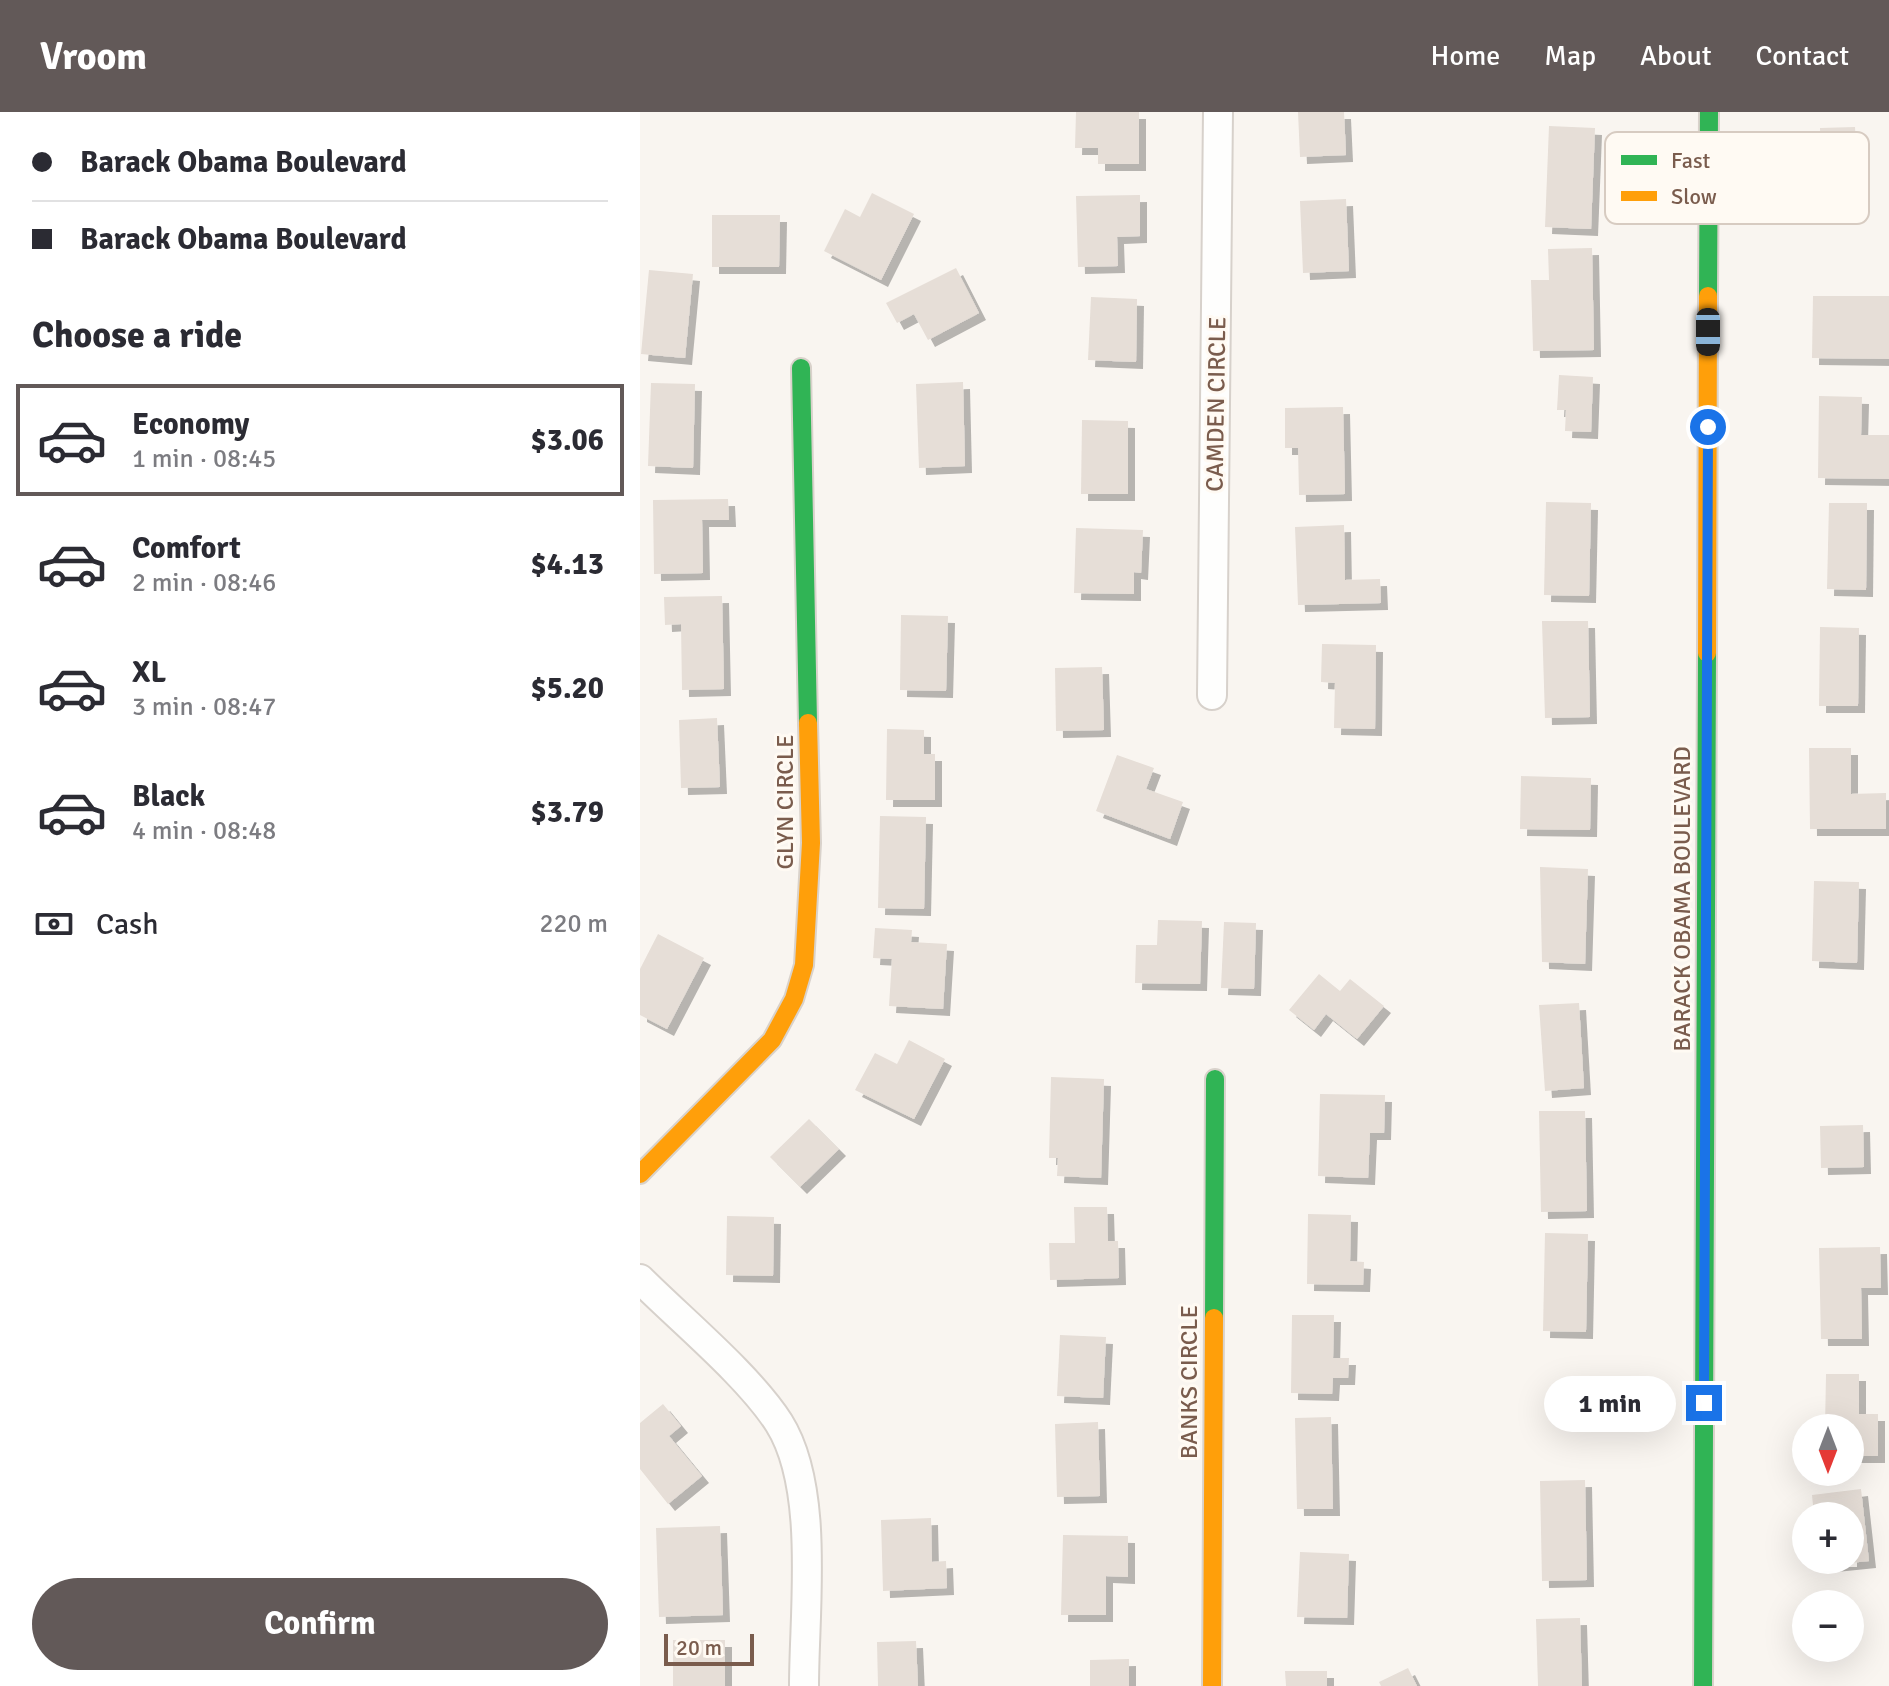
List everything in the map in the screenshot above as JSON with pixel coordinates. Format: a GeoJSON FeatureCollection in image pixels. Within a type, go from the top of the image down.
{"type":"FeatureCollection","features":[{"type":"Feature","properties":{"kind":"main road","name":"BARACK OBAMA BOULEVARD"},"geometry":{"type":"LineString","coordinates":[[1709,112],[1709,132]]}},
{"type":"Feature","properties":{"kind":"main road","name":"BARACK OBAMA BOULEVARD"},"geometry":{"type":"LineString","coordinates":[[1703,1686],[1709,224]]}},
{"type":"Feature","properties":{"kind":"main road","name":"GLYN CIRCLE"},"geometry":{"type":"LineString","coordinates":[[640,1174],[772,1040],[794,999],[804,965],[811,843],[801,368]]}},
{"type":"Feature","properties":{"kind":"main road","name":"BANKS CIRCLE"},"geometry":{"type":"LineString","coordinates":[[1212,1686],[1215,1079]]}},
{"type":"Feature","properties":{"kind":"street","name":"CAMDEN CIRCLE"},"geometry":{"type":"LineString","coordinates":[[1212,695],[1218,112]]}},
{"type":"Feature","properties":{"kind":"street"},"geometry":{"type":"LineString","coordinates":[[640,1279],[762,1401],[780,1425],[795,1458],[805,1494],[804,1686]]}},
{"type":"Feature","properties":{"kind":"building"},"geometry":{"type":"Polygon","coordinates":[[[1076,112],[1139,112],[1139,164],[1098,164],[1098,148],[1075,148],[1076,112]]]}},
{"type":"Feature","properties":{"kind":"building"},"geometry":{"type":"Polygon","coordinates":[[[1298,112],[1344,112],[1346,155],[1300,157],[1298,112]]]}},
{"type":"Feature","properties":{"kind":"building"},"geometry":{"type":"Polygon","coordinates":[[[1549,126],[1595,128],[1591,229],[1545,227],[1549,126]]]}},
{"type":"Feature","properties":{"kind":"building"},"geometry":{"type":"Polygon","coordinates":[[[1855,127],[1855,132],[1820,132],[1820,128],[1855,127]]]}},
{"type":"Feature","properties":{"kind":"building"},"geometry":{"type":"Polygon","coordinates":[[[872,193],[914,214],[881,280],[824,251],[845,209],[860,217],[872,193]]]}},
{"type":"Feature","properties":{"kind":"building"},"geometry":{"type":"Polygon","coordinates":[[[1140,195],[1140,236],[1117,237],[1118,266],[1078,267],[1076,196],[1140,195]]]}},
{"type":"Feature","properties":{"kind":"building"},"geometry":{"type":"Polygon","coordinates":[[[1346,199],[1349,271],[1303,273],[1300,201],[1346,199]]]}},
{"type":"Feature","properties":{"kind":"building"},"geometry":{"type":"Polygon","coordinates":[[[712,215],[780,215],[779,267],[712,267],[712,215]]]}},
{"type":"Feature","properties":{"kind":"building"},"geometry":{"type":"Polygon","coordinates":[[[1592,248],[1594,350],[1533,351],[1531,280],[1549,280],[1548,249],[1592,248]]]}},
{"type":"Feature","properties":{"kind":"building"},"geometry":{"type":"Polygon","coordinates":[[[956,268],[979,313],[928,340],[914,314],[897,323],[886,303],[956,268]]]}},
{"type":"Feature","properties":{"kind":"building"},"geometry":{"type":"Polygon","coordinates":[[[649,270],[693,274],[685,358],[641,354],[649,270]]]}},
{"type":"Feature","properties":{"kind":"building"},"geometry":{"type":"Polygon","coordinates":[[[1813,296],[1889,296],[1889,359],[1812,358],[1813,296]]]}},
{"type":"Feature","properties":{"kind":"building"},"geometry":{"type":"Polygon","coordinates":[[[1091,297],[1137,299],[1136,362],[1088,360],[1091,297]]]}},
{"type":"Feature","properties":{"kind":"building"},"geometry":{"type":"Polygon","coordinates":[[[1559,375],[1593,377],[1591,432],[1565,431],[1566,410],[1557,410],[1559,375]]]}},
{"type":"Feature","properties":{"kind":"building"},"geometry":{"type":"Polygon","coordinates":[[[963,382],[965,466],[919,468],[916,384],[963,382]]]}},
{"type":"Feature","properties":{"kind":"building"},"geometry":{"type":"Polygon","coordinates":[[[651,383],[695,384],[693,468],[648,466],[651,383]]]}},
{"type":"Feature","properties":{"kind":"building"},"geometry":{"type":"Polygon","coordinates":[[[1819,396],[1862,397],[1861,435],[1889,435],[1889,479],[1818,478],[1819,396]]]}},
{"type":"Feature","properties":{"kind":"building"},"geometry":{"type":"Polygon","coordinates":[[[1343,407],[1345,494],[1299,495],[1298,448],[1285,448],[1285,408],[1343,407]]]}},
{"type":"Feature","properties":{"kind":"building"},"geometry":{"type":"Polygon","coordinates":[[[1082,420],[1128,421],[1128,494],[1081,494],[1082,420]]]}},
{"type":"Feature","properties":{"kind":"building"},"geometry":{"type":"Polygon","coordinates":[[[728,499],[729,520],[702,520],[703,573],[654,574],[653,500],[728,499]]]}},
{"type":"Feature","properties":{"kind":"building"},"geometry":{"type":"Polygon","coordinates":[[[1546,502],[1591,503],[1589,596],[1544,595],[1546,502]]]}},
{"type":"Feature","properties":{"kind":"building"},"geometry":{"type":"Polygon","coordinates":[[[1829,503],[1867,503],[1866,590],[1827,589],[1829,503]]]}},
{"type":"Feature","properties":{"kind":"building"},"geometry":{"type":"Polygon","coordinates":[[[1344,525],[1345,580],[1380,579],[1381,603],[1298,605],[1295,527],[1344,525]]]}},
{"type":"Feature","properties":{"kind":"building"},"geometry":{"type":"Polygon","coordinates":[[[1076,528],[1143,530],[1141,573],[1134,572],[1134,594],[1074,593],[1076,528]]]}},
{"type":"Feature","properties":{"kind":"building"},"geometry":{"type":"Polygon","coordinates":[[[722,596],[724,689],[682,690],[681,624],[665,625],[664,597],[722,596]]]}},
{"type":"Feature","properties":{"kind":"building"},"geometry":{"type":"Polygon","coordinates":[[[901,615],[948,616],[946,691],[900,690],[901,615]]]}},
{"type":"Feature","properties":{"kind":"building"},"geometry":{"type":"Polygon","coordinates":[[[1542,621],[1588,621],[1590,717],[1545,718],[1542,621]]]}},
{"type":"Feature","properties":{"kind":"building"},"geometry":{"type":"Polygon","coordinates":[[[1820,627],[1859,628],[1858,706],[1819,706],[1820,627]]]}},
{"type":"Feature","properties":{"kind":"building"},"geometry":{"type":"Polygon","coordinates":[[[1322,644],[1376,645],[1375,729],[1334,728],[1335,683],[1321,682],[1322,644]]]}},
{"type":"Feature","properties":{"kind":"building"},"geometry":{"type":"Polygon","coordinates":[[[1102,667],[1104,730],[1056,731],[1055,668],[1102,667]]]}},
{"type":"Feature","properties":{"kind":"building"},"geometry":{"type":"Polygon","coordinates":[[[717,718],[720,787],[681,788],[679,720],[717,718]]]}},
{"type":"Feature","properties":{"kind":"building"},"geometry":{"type":"Polygon","coordinates":[[[887,729],[924,730],[924,754],[935,754],[935,800],[886,800],[887,729]]]}},
{"type":"Feature","properties":{"kind":"building"},"geometry":{"type":"Polygon","coordinates":[[[1809,748],[1851,748],[1851,794],[1886,793],[1886,829],[1810,829],[1809,748]]]}},
{"type":"Feature","properties":{"kind":"building"},"geometry":{"type":"Polygon","coordinates":[[[1117,755],[1154,768],[1146,789],[1183,802],[1170,839],[1096,811],[1117,755]]]}},
{"type":"Feature","properties":{"kind":"building"},"geometry":{"type":"Polygon","coordinates":[[[1521,776],[1591,778],[1590,830],[1520,829],[1521,776]]]}},
{"type":"Feature","properties":{"kind":"building"},"geometry":{"type":"Polygon","coordinates":[[[880,816],[926,817],[924,909],[878,908],[880,816]]]}},
{"type":"Feature","properties":{"kind":"building"},"geometry":{"type":"Polygon","coordinates":[[[1540,867],[1588,869],[1585,964],[1542,962],[1540,867]]]}},
{"type":"Feature","properties":{"kind":"building"},"geometry":{"type":"Polygon","coordinates":[[[1814,881],[1859,882],[1857,963],[1812,961],[1814,881]]]}},
{"type":"Feature","properties":{"kind":"building"},"geometry":{"type":"Polygon","coordinates":[[[1158,920],[1202,921],[1200,984],[1135,983],[1136,945],[1157,945],[1158,920]]]}},
{"type":"Feature","properties":{"kind":"building"},"geometry":{"type":"Polygon","coordinates":[[[1224,922],[1256,923],[1254,989],[1221,988],[1224,922]]]}},
{"type":"Feature","properties":{"kind":"building"},"geometry":{"type":"Polygon","coordinates":[[[875,928],[912,930],[911,942],[947,944],[943,1009],[889,1006],[892,959],[873,958],[875,928]]]}},
{"type":"Feature","properties":{"kind":"building"},"geometry":{"type":"Polygon","coordinates":[[[658,934],[704,958],[667,1029],[640,1015],[640,969],[658,934]]]}},
{"type":"Feature","properties":{"kind":"building"},"geometry":{"type":"Polygon","coordinates":[[[1319,974],[1340,991],[1350,979],[1384,1006],[1357,1039],[1326,1014],[1314,1030],[1289,1010],[1319,974]]]}},
{"type":"Feature","properties":{"kind":"building"},"geometry":{"type":"Polygon","coordinates":[[[1579,1003],[1584,1088],[1545,1091],[1539,1005],[1579,1003]]]}},
{"type":"Feature","properties":{"kind":"building"},"geometry":{"type":"Polygon","coordinates":[[[909,1040],[945,1059],[914,1119],[855,1090],[875,1053],[897,1064],[909,1040]]]}},
{"type":"Feature","properties":{"kind":"building"},"geometry":{"type":"Polygon","coordinates":[[[1051,1077],[1104,1079],[1101,1178],[1057,1176],[1058,1158],[1049,1158],[1051,1077]]]}},
{"type":"Feature","properties":{"kind":"building"},"geometry":{"type":"Polygon","coordinates":[[[1320,1094],[1385,1095],[1384,1133],[1370,1133],[1368,1178],[1318,1176],[1320,1094]]]}},
{"type":"Feature","properties":{"kind":"building"},"geometry":{"type":"Polygon","coordinates":[[[1539,1111],[1585,1111],[1587,1211],[1541,1212],[1539,1111]]]}},
{"type":"Feature","properties":{"kind":"building"},"geometry":{"type":"Polygon","coordinates":[[[809,1119],[839,1149],[800,1187],[770,1157],[809,1119]]]}},
{"type":"Feature","properties":{"kind":"building"},"geometry":{"type":"Polygon","coordinates":[[[1863,1125],[1864,1167],[1821,1168],[1820,1126],[1863,1125]]]}},
{"type":"Feature","properties":{"kind":"building"},"geometry":{"type":"Polygon","coordinates":[[[1074,1207],[1107,1207],[1108,1241],[1118,1241],[1119,1278],[1050,1280],[1049,1243],[1075,1243],[1074,1207]]]}},
{"type":"Feature","properties":{"kind":"building"},"geometry":{"type":"Polygon","coordinates":[[[1308,1214],[1351,1215],[1350,1261],[1364,1262],[1363,1285],[1307,1284],[1308,1214]]]}},
{"type":"Feature","properties":{"kind":"building"},"geometry":{"type":"Polygon","coordinates":[[[727,1216],[774,1217],[773,1276],[726,1275],[727,1216]]]}},
{"type":"Feature","properties":{"kind":"building"},"geometry":{"type":"Polygon","coordinates":[[[1545,1233],[1588,1234],[1586,1332],[1543,1331],[1545,1233]]]}},
{"type":"Feature","properties":{"kind":"building"},"geometry":{"type":"Polygon","coordinates":[[[1880,1247],[1881,1288],[1861,1288],[1862,1339],[1821,1339],[1819,1248],[1880,1247]]]}},
{"type":"Feature","properties":{"kind":"building"},"geometry":{"type":"Polygon","coordinates":[[[1292,1315],[1334,1315],[1333,1358],[1349,1358],[1348,1378],[1333,1378],[1332,1394],[1291,1393],[1292,1315]]]}},
{"type":"Feature","properties":{"kind":"building"},"geometry":{"type":"Polygon","coordinates":[[[1060,1335],[1106,1337],[1103,1398],[1057,1396],[1060,1335]]]}},
{"type":"Feature","properties":{"kind":"building"},"geometry":{"type":"Polygon","coordinates":[[[1826,1374],[1859,1374],[1859,1414],[1825,1414],[1826,1374]]]}},
{"type":"Feature","properties":{"kind":"building"},"geometry":{"type":"Polygon","coordinates":[[[663,1404],[681,1426],[669,1436],[702,1476],[668,1504],[640,1469],[640,1423],[663,1404]]]}},
{"type":"Feature","properties":{"kind":"building"},"geometry":{"type":"Polygon","coordinates":[[[1864,1414],[1878,1414],[1878,1456],[1864,1456],[1864,1414]]]}},
{"type":"Feature","properties":{"kind":"building"},"geometry":{"type":"Polygon","coordinates":[[[1331,1417],[1333,1509],[1297,1509],[1295,1418],[1331,1417]]]}},
{"type":"Feature","properties":{"kind":"building"},"geometry":{"type":"Polygon","coordinates":[[[1098,1422],[1100,1496],[1057,1497],[1055,1424],[1098,1422]]]}},
{"type":"Feature","properties":{"kind":"building"},"geometry":{"type":"Polygon","coordinates":[[[1585,1480],[1587,1580],[1542,1581],[1540,1481],[1585,1480]]]}},
{"type":"Feature","properties":{"kind":"building"},"geometry":{"type":"Polygon","coordinates":[[[1861,1489],[1862,1502],[1813,1502],[1812,1495],[1861,1489]]]}},
{"type":"Feature","properties":{"kind":"building"},"geometry":{"type":"Polygon","coordinates":[[[1864,1516],[1869,1561],[1864,1562],[1864,1516]]]}},
{"type":"Feature","properties":{"kind":"building"},"geometry":{"type":"Polygon","coordinates":[[[931,1518],[932,1562],[946,1561],[947,1588],[883,1591],[881,1520],[931,1518]]]}},
{"type":"Feature","properties":{"kind":"building"},"geometry":{"type":"Polygon","coordinates":[[[720,1526],[723,1615],[659,1617],[656,1528],[720,1526]]]}},
{"type":"Feature","properties":{"kind":"building"},"geometry":{"type":"Polygon","coordinates":[[[1063,1535],[1128,1536],[1128,1577],[1106,1576],[1106,1615],[1061,1615],[1063,1535]]]}},
{"type":"Feature","properties":{"kind":"building"},"geometry":{"type":"Polygon","coordinates":[[[1300,1552],[1349,1554],[1347,1618],[1297,1617],[1300,1552]]]}},
{"type":"Feature","properties":{"kind":"building"},"geometry":{"type":"Polygon","coordinates":[[[1580,1618],[1582,1686],[1538,1686],[1536,1619],[1580,1618]]]}},
{"type":"Feature","properties":{"kind":"building"},"geometry":{"type":"Polygon","coordinates":[[[673,1640],[725,1640],[725,1686],[673,1686],[673,1640]]]}},
{"type":"Feature","properties":{"kind":"building"},"geometry":{"type":"Polygon","coordinates":[[[916,1641],[918,1686],[878,1686],[877,1642],[916,1641]]]}},
{"type":"Feature","properties":{"kind":"building"},"geometry":{"type":"Polygon","coordinates":[[[1129,1659],[1129,1686],[1090,1686],[1090,1660],[1129,1659]]]}},
{"type":"Feature","properties":{"kind":"building"},"geometry":{"type":"Polygon","coordinates":[[[1408,1668],[1417,1686],[1381,1686],[1379,1682],[1408,1668]]]}},
{"type":"Feature","properties":{"kind":"building"},"geometry":{"type":"Polygon","coordinates":[[[1285,1671],[1327,1671],[1327,1686],[1286,1686],[1285,1671]]]}},
{"type":"Feature","properties":{"kind":"traffic: fast"},"geometry":{"type":"LineString","coordinates":[[1709,112],[1709,132]]}},
{"type":"Feature","properties":{"kind":"traffic: fast"},"geometry":{"type":"LineString","coordinates":[[1708,224],[1708,296]]}},
{"type":"Feature","properties":{"kind":"traffic: fast"},"geometry":{"type":"LineString","coordinates":[[801,368],[808,723]]}},
{"type":"Feature","properties":{"kind":"traffic: fast"},"geometry":{"type":"LineString","coordinates":[[1703,1686],[1707,653]]}},
{"type":"Feature","properties":{"kind":"traffic: fast"},"geometry":{"type":"LineString","coordinates":[[1214,1318],[1215,1079]]}},
{"type":"Feature","properties":{"kind":"traffic: slow"},"geometry":{"type":"LineString","coordinates":[[1707,653],[1708,296]]}},
{"type":"Feature","properties":{"kind":"traffic: slow"},"geometry":{"type":"LineString","coordinates":[[640,1174],[772,1040],[794,999],[804,965],[811,843],[808,723]]}},
{"type":"Feature","properties":{"kind":"traffic: slow"},"geometry":{"type":"LineString","coordinates":[[1212,1686],[1214,1318]]}},
{"type":"Feature","properties":{"kind":"route"},"geometry":{"type":"LineString","coordinates":[[1704,1403],[1708,427]]}}]}
